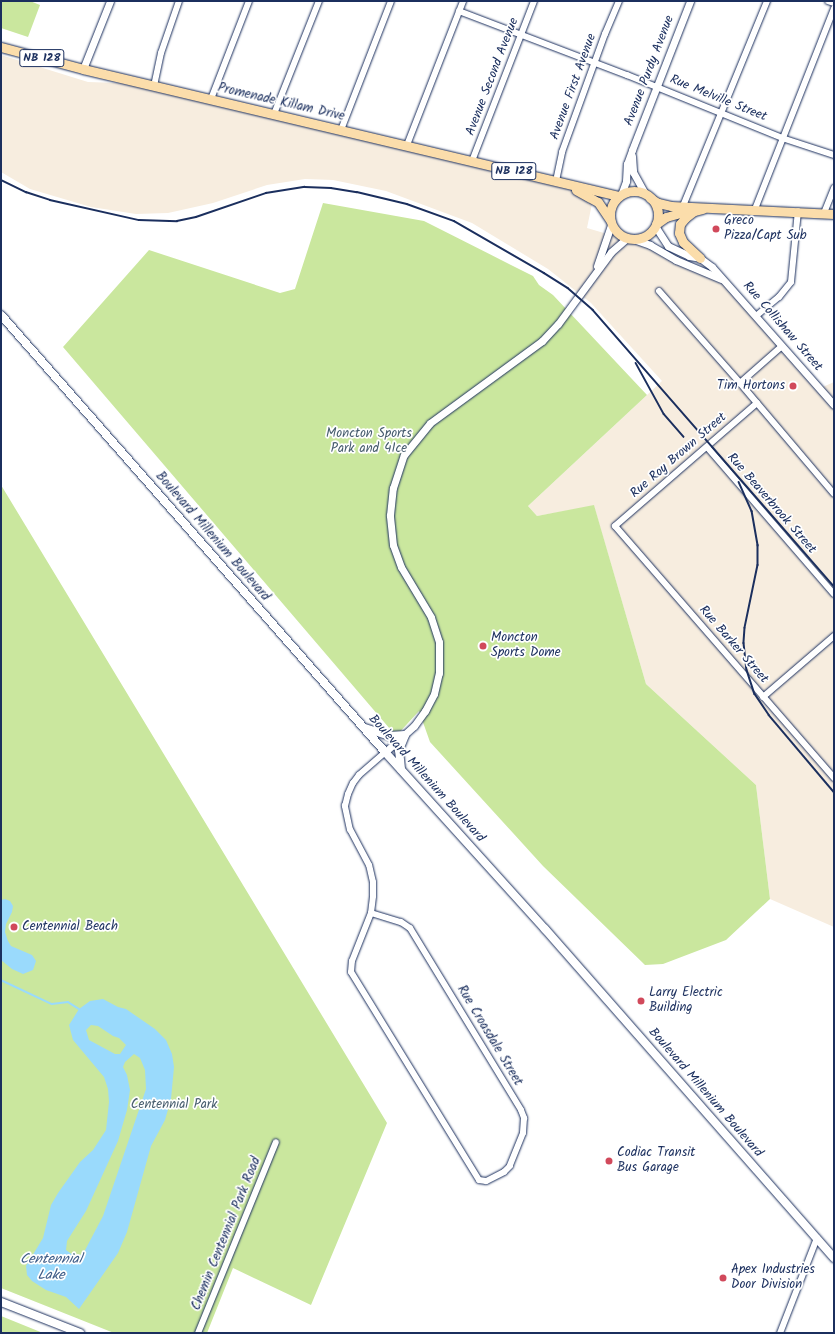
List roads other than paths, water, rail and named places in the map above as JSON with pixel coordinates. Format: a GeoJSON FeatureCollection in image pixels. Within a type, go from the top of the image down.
{"type":"FeatureCollection","features":[{"type":"Feature","properties":{"kind":"main road","name":"Promenade Killam Drive"},"geometry":{"type":"LineString","coordinates":[[1,47],[83,69],[620,196]]}},
{"type":"Feature","properties":{"kind":"main road","name":"Promenade Killam Drive"},"geometry":{"type":"LineString","coordinates":[[556,181],[593,198],[611,223]]}},
{"type":"Feature","properties":{"kind":"main road"},"geometry":{"type":"LineString","coordinates":[[717,207],[681,211],[666,217],[655,225],[648,234],[630,239],[618,233],[611,223],[612,205],[620,196],[632,191],[647,196],[664,205],[717,207],[798,211],[834,214]]}},
{"type":"Feature","properties":{"kind":"main road"},"geometry":{"type":"LineString","coordinates":[[647,196],[656,208],[658,214],[655,225]]}},
{"type":"Feature","properties":{"kind":"main road"},"geometry":{"type":"LineString","coordinates":[[700,258],[683,242],[679,233],[680,224],[685,218],[694,211],[705,208]]}},
{"type":"Feature","properties":{"kind":"main road","name":"Boulevard Millenium Boulevard"},"geometry":{"type":"LineString","coordinates":[[1,315],[385,752],[546,929],[834,1258]]}},
{"type":"Feature","properties":{"kind":"main road"},"geometry":{"type":"LineString","coordinates":[[363,727],[389,736],[405,735],[399,750],[402,770]]}},
{"type":"Feature","properties":{"kind":"main road"},"geometry":{"type":"LineString","coordinates":[[1,1302],[80,1333]]}},
{"type":"Feature","properties":{"kind":"street"},"geometry":{"type":"LineString","coordinates":[[83,69],[110,1]]}},
{"type":"Feature","properties":{"kind":"street"},"geometry":{"type":"LineString","coordinates":[[154,86],[161,53],[179,1]]}},
{"type":"Feature","properties":{"kind":"street"},"geometry":{"type":"LineString","coordinates":[[211,99],[249,1]]}},
{"type":"Feature","properties":{"kind":"street"},"geometry":{"type":"LineString","coordinates":[[274,114],[319,1]]}},
{"type":"Feature","properties":{"kind":"street"},"geometry":{"type":"LineString","coordinates":[[341,130],[392,1]]}},
{"type":"Feature","properties":{"kind":"street"},"geometry":{"type":"LineString","coordinates":[[406,146],[463,1]]}},
{"type":"Feature","properties":{"kind":"street","name":"Avenue Second Avenue"},"geometry":{"type":"LineString","coordinates":[[472,161],[534,1]]}},
{"type":"Feature","properties":{"kind":"street","name":"Avenue First Avenue"},"geometry":{"type":"LineString","coordinates":[[556,181],[562,152],[594,62],[619,1]]}},
{"type":"Feature","properties":{"kind":"street","name":"Avenue Purdy Avenue"},"geometry":{"type":"LineString","coordinates":[[620,196],[626,181],[627,164],[632,150],[690,1]]}},
{"type":"Feature","properties":{"kind":"street"},"geometry":{"type":"LineString","coordinates":[[684,206],[767,1]]}},
{"type":"Feature","properties":{"kind":"street"},"geometry":{"type":"LineString","coordinates":[[828,1],[834,3]]}},
{"type":"Feature","properties":{"kind":"street"},"geometry":{"type":"LineString","coordinates":[[755,209],[834,8]]}},
{"type":"Feature","properties":{"kind":"street","name":"Rue Melville Street"},"geometry":{"type":"LineString","coordinates":[[459,11],[657,86],[782,138],[834,155]]}},
{"type":"Feature","properties":{"kind":"street","name":"Avenue Purdy Avenue"},"geometry":{"type":"LineString","coordinates":[[632,150],[633,172],[647,196]]}},
{"type":"Feature","properties":{"kind":"street"},"geometry":{"type":"LineString","coordinates":[[824,213],[834,188]]}},
{"type":"Feature","properties":{"kind":"street"},"geometry":{"type":"LineString","coordinates":[[756,316],[780,297],[790,282],[798,211]]}},
{"type":"Feature","properties":{"kind":"street"},"geometry":{"type":"LineString","coordinates":[[592,280],[611,223]]}},
{"type":"Feature","properties":{"kind":"street","name":"Rue Collishaw Street"},"geometry":{"type":"LineString","coordinates":[[655,225],[668,246],[689,256],[700,258],[712,267],[728,283],[834,405]]}},
{"type":"Feature","properties":{"kind":"street"},"geometry":{"type":"LineString","coordinates":[[371,913],[373,882],[369,865],[350,830],[346,806],[348,794],[359,775],[414,726],[425,711],[434,694],[439,673],[439,642],[431,617],[401,567],[393,545],[390,515],[393,488],[404,455],[430,423],[542,341],[558,324],[592,280],[611,252],[630,239]]}},
{"type":"Feature","properties":{"kind":"street","name":"Rue Collishaw Street"},"geometry":{"type":"LineString","coordinates":[[630,239],[650,244],[676,260],[703,270],[728,283]]}},
{"type":"Feature","properties":{"kind":"street"},"geometry":{"type":"LineString","coordinates":[[659,291],[740,383],[834,494]]}},
{"type":"Feature","properties":{"kind":"street"},"geometry":{"type":"LineString","coordinates":[[740,383],[782,346]]}},
{"type":"Feature","properties":{"kind":"street","name":"Rue Roy Brown Street"},"geometry":{"type":"LineString","coordinates":[[616,526],[757,404]]}},
{"type":"Feature","properties":{"kind":"street","name":"Rue Beaverbrook Street"},"geometry":{"type":"LineString","coordinates":[[707,447],[834,594]]}},
{"type":"Feature","properties":{"kind":"street","name":"Rue Barker Street"},"geometry":{"type":"LineString","coordinates":[[616,526],[834,778]]}},
{"type":"Feature","properties":{"kind":"street"},"geometry":{"type":"LineString","coordinates":[[763,697],[834,636]]}},
{"type":"Feature","properties":{"kind":"street","name":"Rue Croasdale Street"},"geometry":{"type":"LineString","coordinates":[[371,913],[401,922],[410,928],[522,1110],[524,1118],[523,1133],[510,1166],[504,1172],[486,1181],[478,1180],[353,978],[351,972],[352,961],[371,913]]}},
{"type":"Feature","properties":{"kind":"street","name":"Chemin Centennial Park Road"},"geometry":{"type":"LineString","coordinates":[[198,1333],[276,1142]]}},
{"type":"Feature","properties":{"kind":"street"},"geometry":{"type":"LineString","coordinates":[[780,1333],[817,1238]]}},
{"type":"Feature","properties":{"kind":"water"},"geometry":{"type":"Polygon","coordinates":[[[5,899],[10,901],[13,906],[12,912],[6,924],[5,932],[8,941],[11,946],[32,955],[36,961],[33,970],[23,974],[12,969],[1,960],[1,900],[5,899]]]}},
{"type":"Feature","properties":{"kind":"water","name":"Centennial Lake"},"geometry":{"type":"Polygon","coordinates":[[[103,999],[118,1007],[126,1009],[155,1029],[166,1040],[172,1054],[174,1067],[171,1099],[165,1120],[151,1146],[127,1232],[118,1253],[79,1309],[66,1297],[46,1290],[32,1281],[27,1275],[26,1266],[43,1238],[51,1205],[58,1193],[80,1162],[93,1150],[106,1130],[109,1102],[108,1089],[104,1077],[73,1040],[69,1025],[79,1009],[90,1001],[103,999]],[[91,1025],[86,1030],[89,1040],[115,1054],[120,1054],[126,1045],[119,1038],[113,1036],[98,1026],[91,1025]],[[134,1054],[125,1062],[123,1067],[127,1075],[130,1090],[127,1110],[118,1141],[86,1211],[67,1241],[66,1250],[73,1255],[83,1254],[103,1216],[146,1089],[145,1070],[140,1058],[134,1054]]]}},
{"type":"Feature","properties":{"kind":"waterway"},"geometry":{"type":"LineString","coordinates":[[1,980],[52,1004],[68,1002],[79,1009]]}},
{"type":"Feature","properties":{"kind":"railway"},"geometry":{"type":"LineString","coordinates":[[1,180],[26,192],[50,200],[139,220],[177,221],[196,217],[266,193],[305,187],[331,188],[357,192],[407,204],[454,221],[568,288],[593,310],[834,586]]}},
{"type":"Feature","properties":{"kind":"railway"},"geometry":{"type":"LineString","coordinates":[[636,363],[664,414],[684,437]]}},
{"type":"Feature","properties":{"kind":"railway"},"geometry":{"type":"LineString","coordinates":[[739,482],[752,511],[758,545],[758,565],[745,628],[744,643],[747,670],[755,694],[769,715],[834,792]]}},
{"type":"Feature","properties":{"kind":"place","name":"Greco Pizza/Capt Sub"},"geometry":{"type":"Point","coordinates":[716,229]}},
{"type":"Feature","properties":{"kind":"place","name":"Tim Hortons"},"geometry":{"type":"Point","coordinates":[793,386]}},
{"type":"Feature","properties":{"kind":"place","name":"Moncton Sports Dome"},"geometry":{"type":"Point","coordinates":[483,646]}},
{"type":"Feature","properties":{"kind":"place","name":"Centennial Beach"},"geometry":{"type":"Point","coordinates":[14,927]}},
{"type":"Feature","properties":{"kind":"place","name":"Larry Electric Building"},"geometry":{"type":"Point","coordinates":[641,1001]}},
{"type":"Feature","properties":{"kind":"place","name":"Codiac Transit Bus Garage"},"geometry":{"type":"Point","coordinates":[609,1161]}},
{"type":"Feature","properties":{"kind":"place","name":"Apex Industries Door Division"},"geometry":{"type":"Point","coordinates":[723,1278]}},
{"type":"Feature","properties":{"kind":"park label","name":"Moncton Sports Park and 4Ice"},"geometry":{"type":"Point","coordinates":[369,442]}},
{"type":"Feature","properties":{"kind":"park label","name":"Centennial Park"},"geometry":{"type":"Point","coordinates":[174,1105]}}]}
